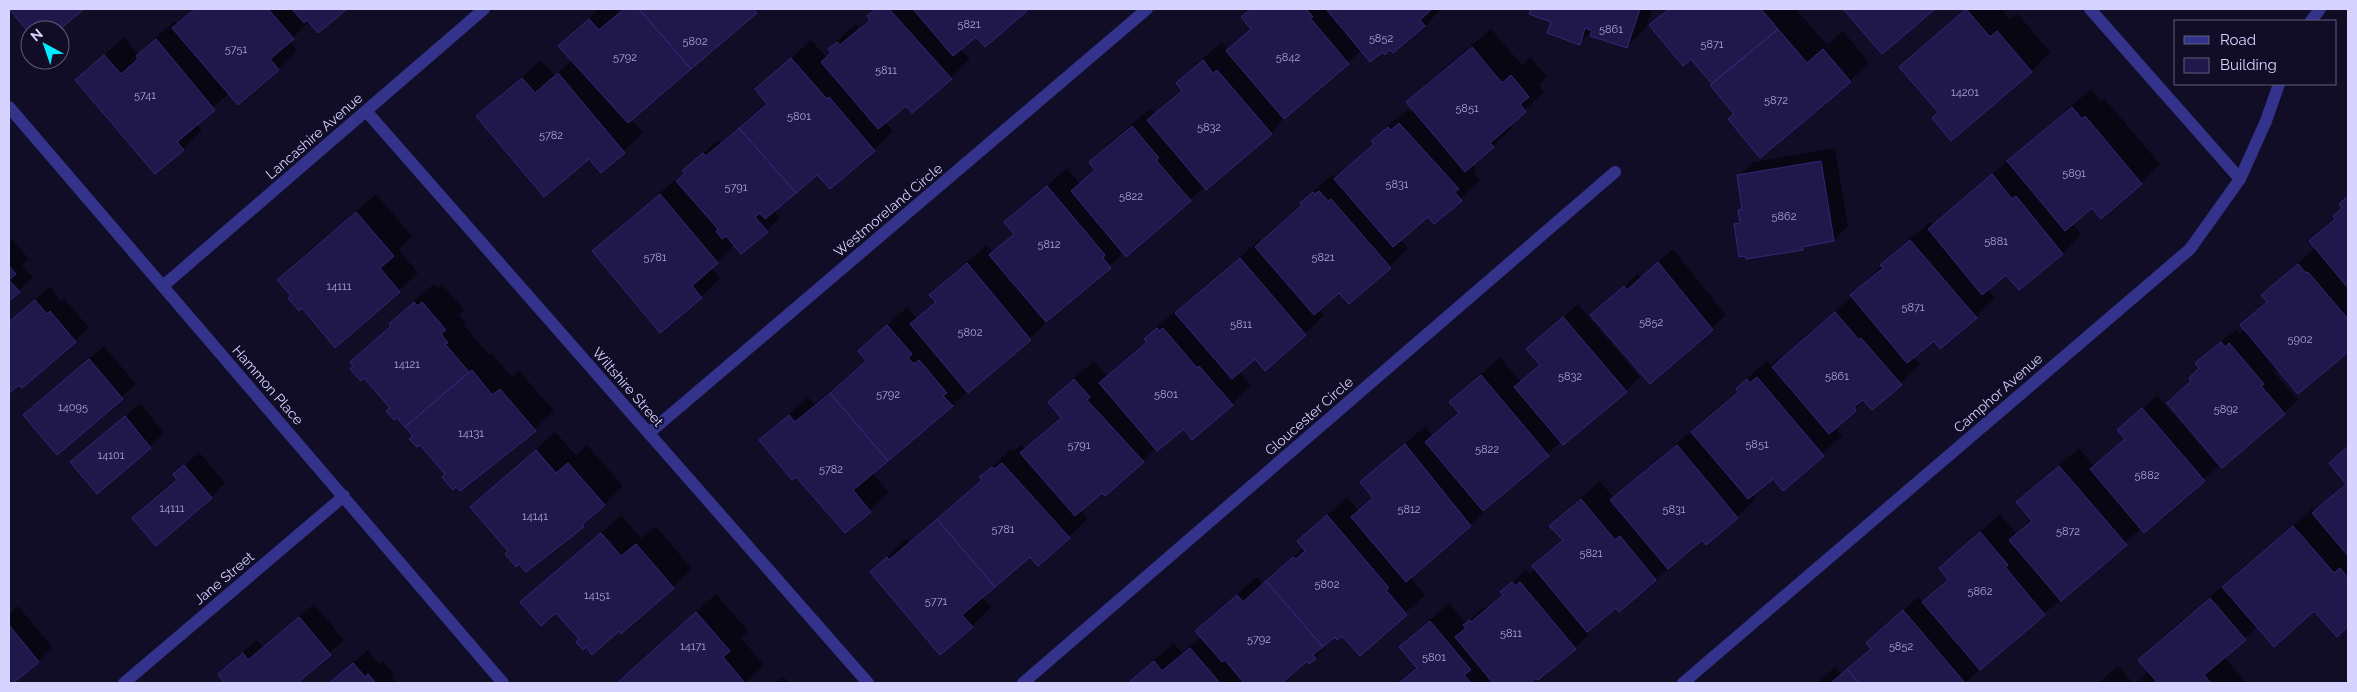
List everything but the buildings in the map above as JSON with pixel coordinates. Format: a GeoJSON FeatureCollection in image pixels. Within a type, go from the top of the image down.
{"type":"FeatureCollection","features":[{"type":"Feature","properties":{"kind":"street","name":"Lancashire Avenue"},"geometry":{"type":"LineString","coordinates":[[163,286],[484,9]]}},
{"type":"Feature","properties":{"kind":"street","name":"Westmoreland Circle"},"geometry":{"type":"LineString","coordinates":[[649,433],[1147,9]]}},
{"type":"Feature","properties":{"kind":"street"},"geometry":{"type":"LineString","coordinates":[[2090,9],[2240,179]]}},
{"type":"Feature","properties":{"kind":"street"},"geometry":{"type":"LineString","coordinates":[[2312,20],[2320,9]]}},
{"type":"Feature","properties":{"kind":"street","name":"Camphor Avenue"},"geometry":{"type":"LineString","coordinates":[[1683,683],[2190,249],[2240,179],[2266,121],[2278,85]]}},
{"type":"Feature","properties":{"kind":"street","name":"Hammon Place"},"geometry":{"type":"LineString","coordinates":[[9,107],[503,683]]}},
{"type":"Feature","properties":{"kind":"street","name":"Wiltshire Street"},"geometry":{"type":"LineString","coordinates":[[366,111],[868,683]]}},
{"type":"Feature","properties":{"kind":"street","name":"Gloucester Circle"},"geometry":{"type":"LineString","coordinates":[[1023,683],[1615,172]]}},
{"type":"Feature","properties":{"kind":"street","name":"Jane Street"},"geometry":{"type":"LineString","coordinates":[[124,683],[344,496]]}}]}
